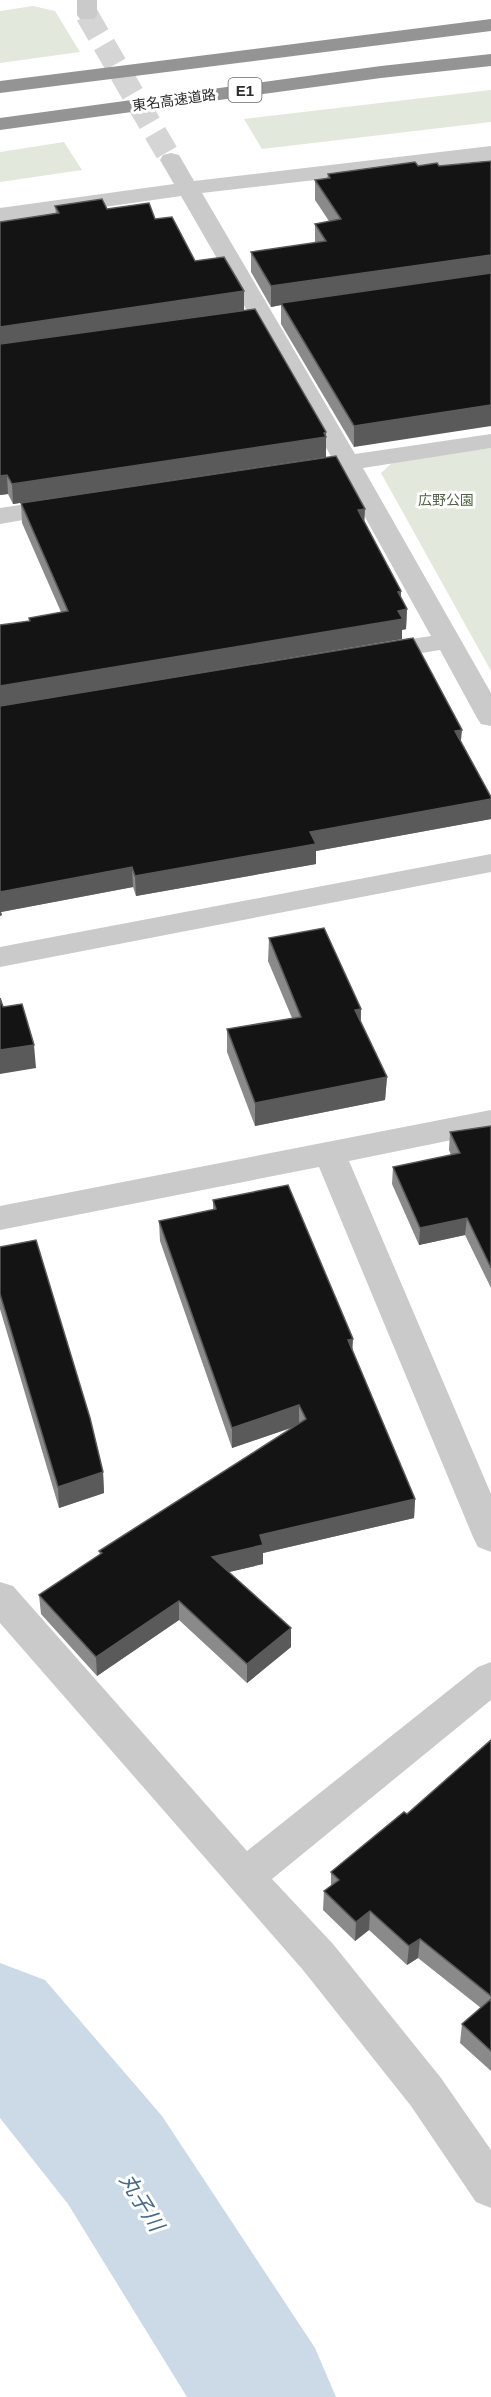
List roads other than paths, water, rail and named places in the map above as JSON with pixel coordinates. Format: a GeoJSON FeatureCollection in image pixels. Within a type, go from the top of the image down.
{"type":"FeatureCollection","features":[{"type":"Feature","properties":{"kind":"highway","name":"E1"},"geometry":{"type":"LineString","coordinates":[[0,87],[491,25]]}},
{"type":"Feature","properties":{"kind":"highway","name":"東名高速道路"},"geometry":{"type":"LineString","coordinates":[[0,124],[491,60]]}},
{"type":"Feature","properties":{"kind":"street"},"geometry":{"type":"LineString","coordinates":[[0,215],[189,188],[491,153]]}},
{"type":"Feature","properties":{"kind":"street"},"geometry":{"type":"LineString","coordinates":[[171,160],[348,463],[491,718]]}},
{"type":"Feature","properties":{"kind":"street"},"geometry":{"type":"LineString","coordinates":[[301,470],[491,441]]}},
{"type":"Feature","properties":{"kind":"street"},"geometry":{"type":"LineString","coordinates":[[0,516],[93,502]]}},
{"type":"Feature","properties":{"kind":"street"},"geometry":{"type":"LineString","coordinates":[[342,658],[448,640]]}},
{"type":"Feature","properties":{"kind":"street"},"geometry":{"type":"LineString","coordinates":[[0,957],[491,862]]}},
{"type":"Feature","properties":{"kind":"street"},"geometry":{"type":"LineString","coordinates":[[0,1218],[491,1121]]}},
{"type":"Feature","properties":{"kind":"street"},"geometry":{"type":"LineString","coordinates":[[329,1152],[491,1537]]}},
{"type":"Feature","properties":{"kind":"street"},"geometry":{"type":"LineString","coordinates":[[0,1596],[244,1877],[318,1957],[426,2092],[491,2187]]}},
{"type":"Feature","properties":{"kind":"street"},"geometry":{"type":"LineString","coordinates":[[244,1877],[491,1678]]}},
{"type":"Feature","properties":{"kind":"waterway","name":"丸子川"},"geometry":{"type":"LineString","coordinates":[[0,2021],[115,2160],[266,2397]]}},
{"type":"Feature","properties":{"kind":"tunnel"},"geometry":{"type":"LineString","coordinates":[[87,15],[171,160]]}},
{"type":"Feature","properties":{"kind":"park label","name":"広野公園"},"geometry":{"type":"Point","coordinates":[446,500]}}]}
